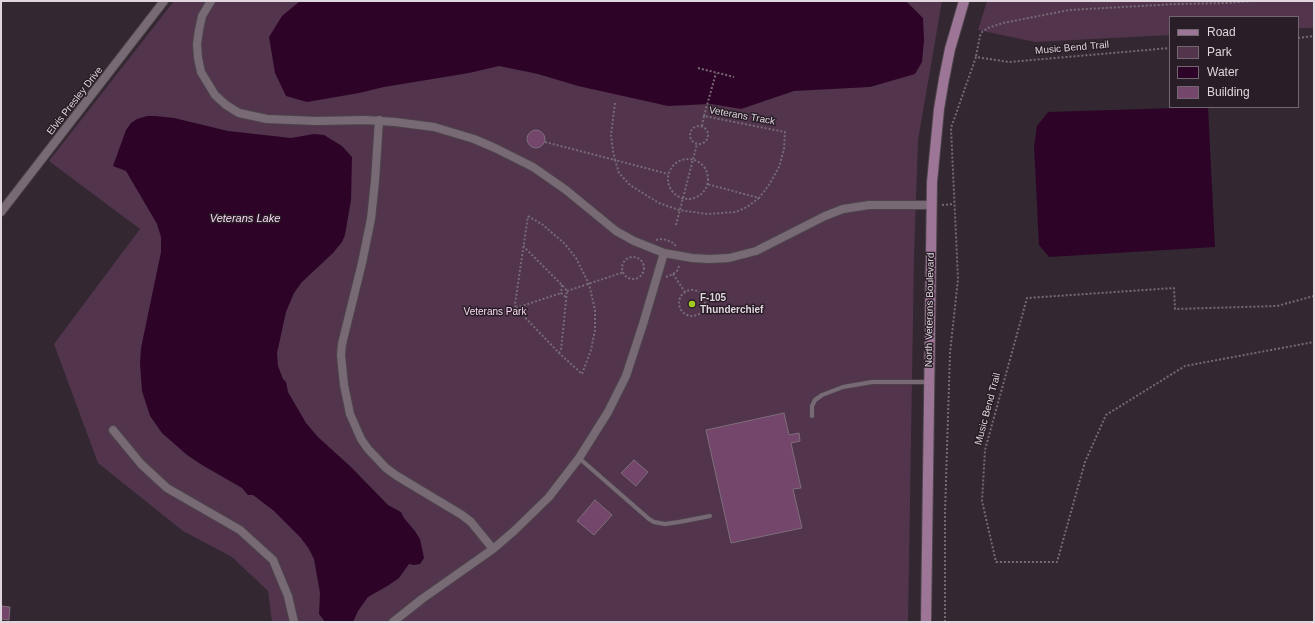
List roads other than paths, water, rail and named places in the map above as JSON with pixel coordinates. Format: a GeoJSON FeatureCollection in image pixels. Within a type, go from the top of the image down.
{"type":"FeatureCollection","features":[{"type":"Feature","properties":{"kind":"street","name":"Elvis Presley Drive"},"geometry":{"type":"LineString","coordinates":[[1,212],[164,1]]}},
{"type":"Feature","properties":{"kind":"street"},"geometry":{"type":"LineString","coordinates":[[211,1],[202,16],[198,30],[198,58],[207,84],[215,95],[226,105],[239,113],[267,119],[317,121],[379,120],[434,127],[474,139],[533,167],[616,231],[634,241],[664,254],[709,259],[729,258],[756,251],[825,216],[843,210],[868,206],[931,205]]}},
{"type":"Feature","properties":{"kind":"street","name":"North Veterans Boulevard"},"geometry":{"type":"LineString","coordinates":[[926,622],[931,205],[935,146],[944,79],[952,42],[964,1]]}},
{"type":"Feature","properties":{"kind":"street"},"geometry":{"type":"LineString","coordinates":[[379,120],[376,181],[371,219],[342,344],[341,355],[344,386],[350,414],[361,439],[368,449],[386,468],[462,515],[471,522],[493,549]]}},
{"type":"Feature","properties":{"kind":"street"},"geometry":{"type":"LineString","coordinates":[[392,622],[493,549],[532,515],[579,458],[608,412],[626,376],[644,324],[664,254]]}},
{"type":"Feature","properties":{"kind":"street"},"geometry":{"type":"LineString","coordinates":[[113,430],[141,464],[167,488],[240,530],[273,560],[288,596],[294,622]]}},
{"type":"Feature","properties":{"kind":"lane"},"geometry":{"type":"LineString","coordinates":[[812,416],[812,406],[815,400],[822,395],[843,387],[872,382],[929,382]]}},
{"type":"Feature","properties":{"kind":"lane"},"geometry":{"type":"LineString","coordinates":[[579,458],[654,522],[665,524],[710,516]]}},
{"type":"Feature","properties":{"kind":"water"},"geometry":{"type":"Polygon","coordinates":[[[300,1],[904,1],[923,18],[924,40],[922,62],[915,74],[870,87],[794,91],[741,109],[711,104],[668,106],[578,86],[538,74],[499,66],[469,73],[307,102],[286,96],[275,73],[269,37],[282,16],[300,1]]]}},
{"type":"Feature","properties":{"kind":"water"},"geometry":{"type":"Polygon","coordinates":[[[1208,108],[1215,247],[1049,257],[1039,245],[1034,146],[1037,126],[1048,112],[1208,108]]]}},
{"type":"Feature","properties":{"kind":"water","name":"Veterans Lake"},"geometry":{"type":"Polygon","coordinates":[[[147,116],[174,118],[228,131],[291,138],[314,134],[324,135],[342,146],[352,157],[351,200],[345,235],[342,242],[333,253],[302,282],[294,293],[286,312],[277,353],[278,366],[283,379],[286,382],[288,392],[306,423],[318,437],[351,467],[388,505],[401,512],[420,539],[424,558],[420,564],[409,564],[399,578],[368,597],[358,611],[353,622],[325,622],[319,614],[320,593],[314,559],[301,538],[274,511],[253,495],[248,495],[242,488],[187,455],[162,433],[150,416],[142,391],[140,363],[141,348],[161,252],[161,237],[157,224],[126,171],[113,166],[126,130],[131,123],[137,119],[147,116]]]}},
{"type":"Feature","properties":{"kind":"place","name":"F-105 Thunderchief"},"geometry":{"type":"Point","coordinates":[692,304]}},
{"type":"Feature","properties":{"kind":"park label","name":"Veterans Park"},"geometry":{"type":"Point","coordinates":[495,312]}}]}
